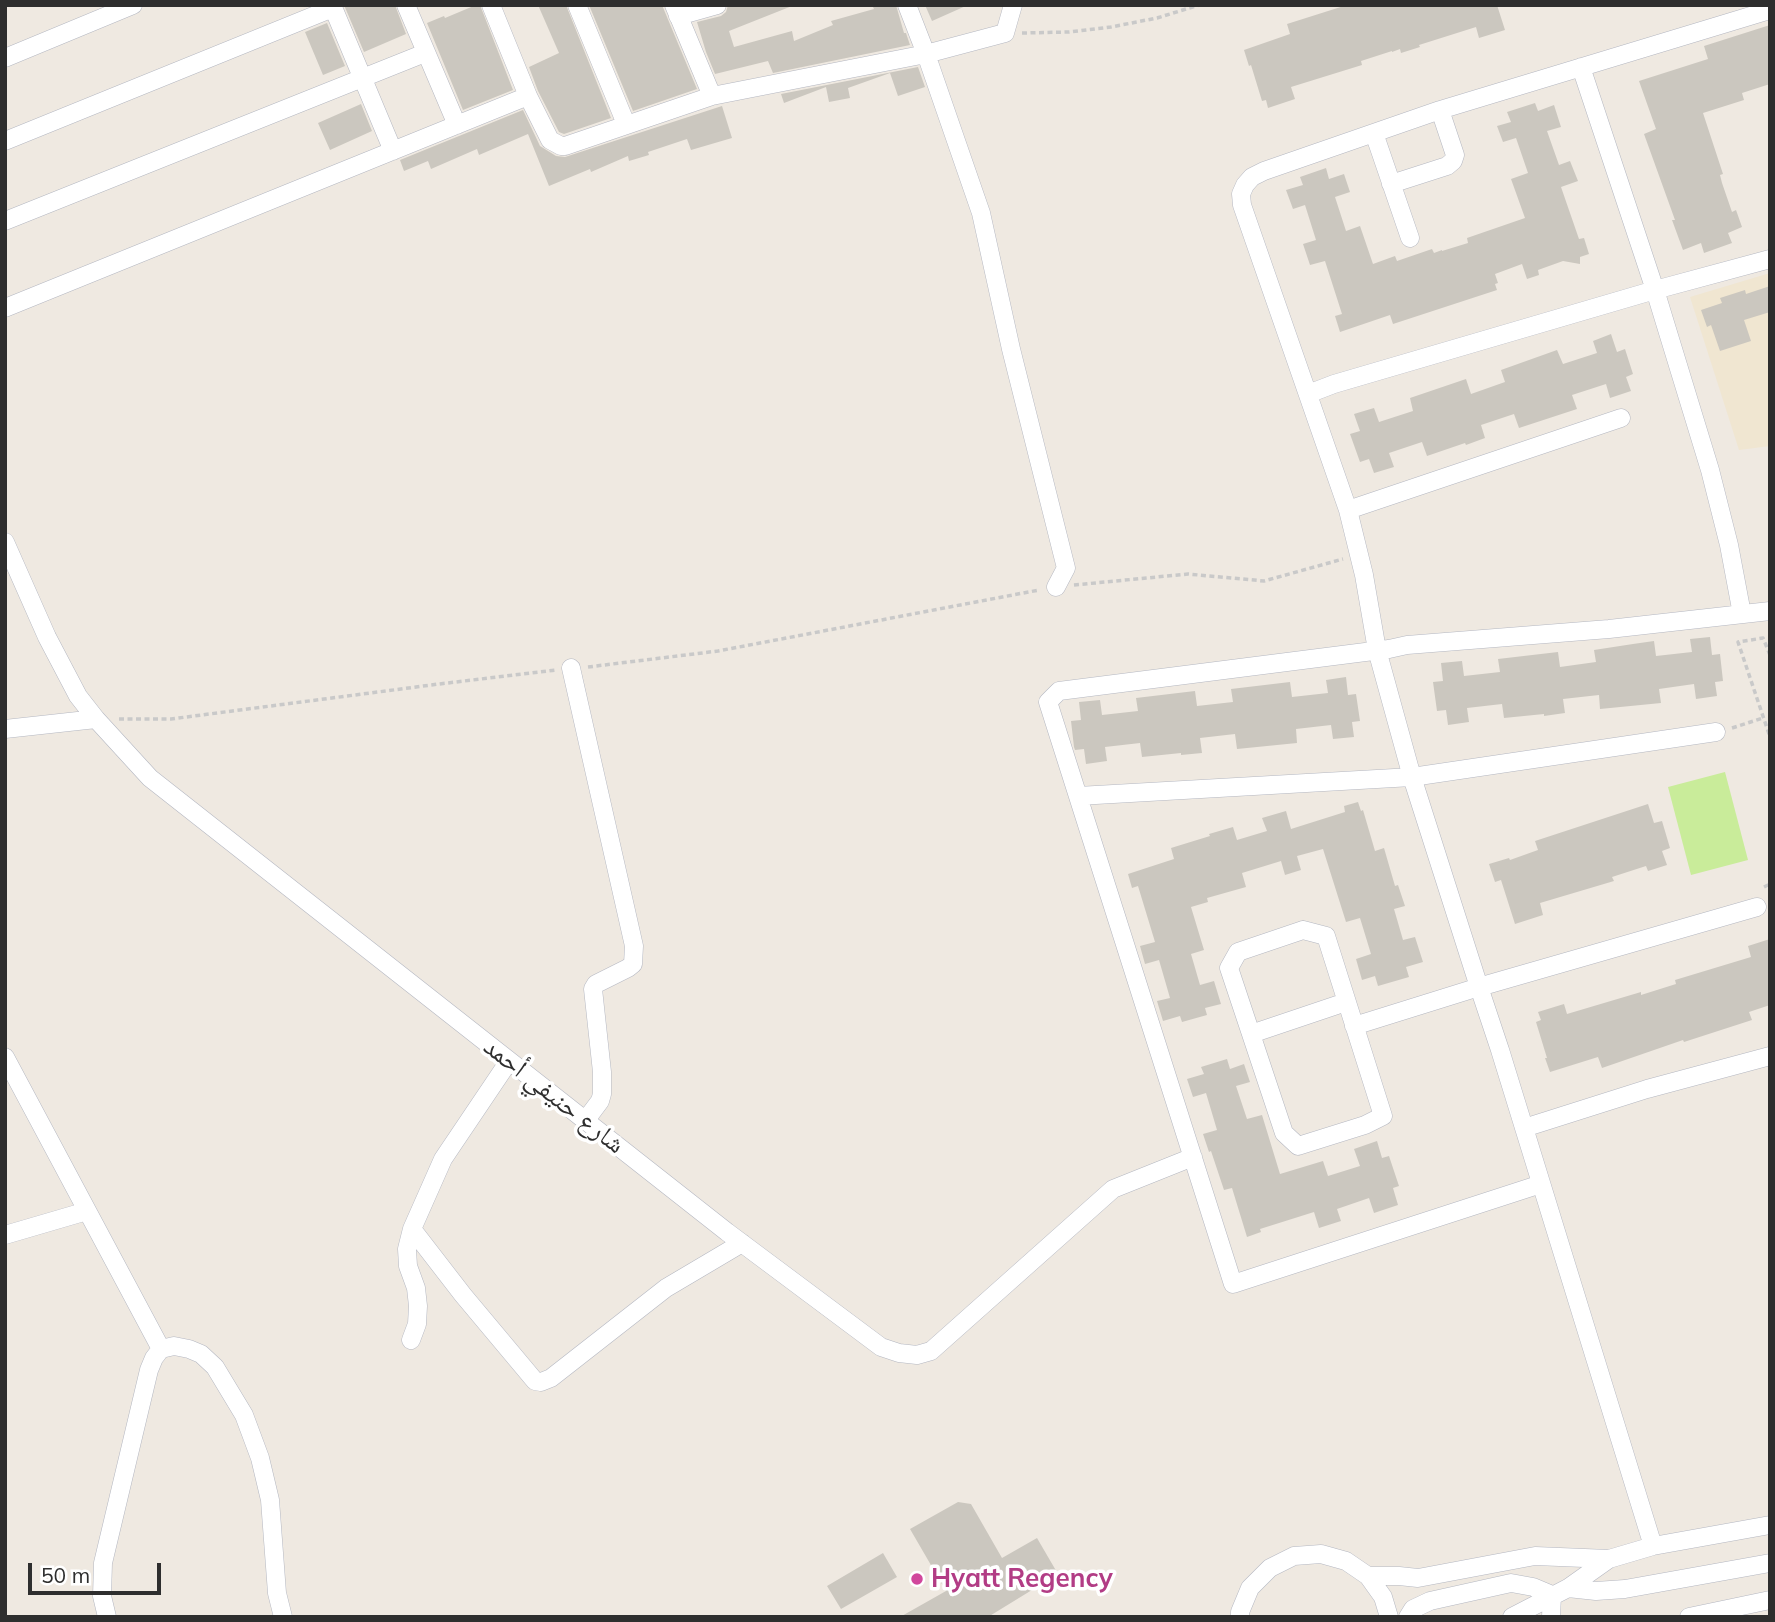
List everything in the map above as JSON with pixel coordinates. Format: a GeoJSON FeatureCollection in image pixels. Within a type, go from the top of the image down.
{"type":"FeatureCollection","features":[{"type":"Feature","properties":{"kind":"street"},"geometry":{"type":"LineString","coordinates":[[5,58],[133,5]]}},
{"type":"Feature","properties":{"kind":"street"},"geometry":{"type":"LineString","coordinates":[[406,5],[457,125]]}},
{"type":"Feature","properties":{"kind":"street"},"geometry":{"type":"LineString","coordinates":[[491,5],[528,96],[550,140],[561,146],[712,96],[926,54],[1005,33],[1013,5]]}},
{"type":"Feature","properties":{"kind":"street"},"geometry":{"type":"LineString","coordinates":[[578,5],[626,124]]}},
{"type":"Feature","properties":{"kind":"street"},"geometry":{"type":"LineString","coordinates":[[712,96],[676,10],[717,5]]}},
{"type":"Feature","properties":{"kind":"street"},"geometry":{"type":"LineString","coordinates":[[906,5],[926,54],[981,213],[1011,349],[1066,568],[1056,587]]}},
{"type":"Feature","properties":{"kind":"street"},"geometry":{"type":"LineString","coordinates":[[5,141],[333,7],[393,151]]}},
{"type":"Feature","properties":{"kind":"street"},"geometry":{"type":"LineString","coordinates":[[1653,1546],[1500,1049],[1412,777],[1377,650],[1348,510],[1242,205],[1241,194],[1252,177],[1264,171],[1440,110],[1770,10]]}},
{"type":"Feature","properties":{"kind":"street"},"geometry":{"type":"LineString","coordinates":[[5,221],[425,53]]}},
{"type":"Feature","properties":{"kind":"street"},"geometry":{"type":"LineString","coordinates":[[1581,67],[1655,290],[1710,470],[1729,545],[1742,614]]}},
{"type":"Feature","properties":{"kind":"street"},"geometry":{"type":"LineString","coordinates":[[5,309],[528,96]]}},
{"type":"Feature","properties":{"kind":"street"},"geometry":{"type":"LineString","coordinates":[[1391,184],[1447,166],[1454,161],[1455,155],[1440,110]]}},
{"type":"Feature","properties":{"kind":"street"},"geometry":{"type":"LineString","coordinates":[[1374,133],[1410,238]]}},
{"type":"Feature","properties":{"kind":"street"},"geometry":{"type":"LineString","coordinates":[[1308,394],[1334,384],[1770,258]]}},
{"type":"Feature","properties":{"kind":"street"},"geometry":{"type":"LineString","coordinates":[[1348,510],[1621,418]]}},
{"type":"Feature","properties":{"kind":"street","name":"شارع حنيفي أحمد"},"geometry":{"type":"LineString","coordinates":[[5,542],[47,637],[79,696],[96,719],[150,778],[585,1121],[881,1348],[917,1355],[930,1351],[1114,1189],[1193,1157]]}},
{"type":"Feature","properties":{"kind":"street"},"geometry":{"type":"LineString","coordinates":[[1541,1184],[1233,1284],[1048,702],[1059,691],[1407,645],[1609,629],[1770,611]]}},
{"type":"Feature","properties":{"kind":"street"},"geometry":{"type":"LineString","coordinates":[[571,668],[635,955],[628,968],[596,984],[593,989],[602,1094],[585,1121]]}},
{"type":"Feature","properties":{"kind":"street"},"geometry":{"type":"LineString","coordinates":[[5,729],[96,719]]}},
{"type":"Feature","properties":{"kind":"street"},"geometry":{"type":"LineString","coordinates":[[1078,796],[1412,777],[1716,732]]}},
{"type":"Feature","properties":{"kind":"street"},"geometry":{"type":"LineString","coordinates":[[1354,1026],[1757,907]]}},
{"type":"Feature","properties":{"kind":"street"},"geometry":{"type":"LineString","coordinates":[[1303,930],[1326,936],[1354,1026],[1383,1116],[1365,1125],[1298,1146],[1284,1133],[1229,968],[1238,952],[1303,930]]}},
{"type":"Feature","properties":{"kind":"street"},"geometry":{"type":"LineString","coordinates":[[1251,1034],[1346,1002]]}},
{"type":"Feature","properties":{"kind":"street"},"geometry":{"type":"LineString","coordinates":[[1524,1128],[1770,1056]]}},
{"type":"Feature","properties":{"kind":"street"},"geometry":{"type":"LineString","coordinates":[[5,1057],[161,1349]]}},
{"type":"Feature","properties":{"kind":"street"},"geometry":{"type":"LineString","coordinates":[[411,1340],[417,1324],[418,1306],[416,1288],[408,1266],[407,1249],[412,1229],[443,1159],[509,1061]]}},
{"type":"Feature","properties":{"kind":"street"},"geometry":{"type":"LineString","coordinates":[[5,1235],[87,1211]]}},
{"type":"Feature","properties":{"kind":"street"},"geometry":{"type":"LineString","coordinates":[[412,1229],[463,1295],[536,1381],[541,1382],[551,1378],[666,1288],[742,1243]]}},
{"type":"Feature","properties":{"kind":"street"},"geometry":{"type":"LineString","coordinates":[[107,1617],[102,1596],[103,1563],[149,1370],[161,1349],[174,1346],[201,1354],[215,1367],[244,1415],[260,1458],[270,1500],[277,1593],[283,1617]]}},
{"type":"Feature","properties":{"kind":"street"},"geometry":{"type":"LineString","coordinates":[[1512,1617],[1560,1591],[1609,1559],[1653,1546],[1770,1525]]}},
{"type":"Feature","properties":{"kind":"street"},"geometry":{"type":"LineString","coordinates":[[1240,1617],[1251,1588],[1270,1567],[1294,1556],[1321,1554],[1346,1561],[1368,1576],[1383,1597],[1389,1617]]}},
{"type":"Feature","properties":{"kind":"street"},"geometry":{"type":"LineString","coordinates":[[1368,1576],[1418,1578],[1535,1556],[1609,1559]]}},
{"type":"Feature","properties":{"kind":"street"},"geometry":{"type":"LineString","coordinates":[[1408,1617],[1413,1609],[1430,1601],[1511,1583],[1560,1591],[1625,1589],[1770,1563]]}},
{"type":"Feature","properties":{"kind":"street"},"geometry":{"type":"LineString","coordinates":[[1551,1617],[1560,1591]]}},
{"type":"Feature","properties":{"kind":"street"},"geometry":{"type":"LineString","coordinates":[[1689,1617],[1770,1600]]}},
{"type":"Feature","properties":{"kind":"path"},"geometry":{"type":"LineString","coordinates":[[1005,33],[1069,32],[1111,27],[1157,18],[1199,5]]}},
{"type":"Feature","properties":{"kind":"path"},"geometry":{"type":"LineString","coordinates":[[1056,587],[1188,574],[1264,581],[1359,555]]}},
{"type":"Feature","properties":{"kind":"path"},"geometry":{"type":"LineString","coordinates":[[1770,655],[1763,638],[1738,642],[1770,737]]}},
{"type":"Feature","properties":{"kind":"path"},"geometry":{"type":"LineString","coordinates":[[1716,732],[1763,718]]}},
{"type":"Feature","properties":{"kind":"path"},"geometry":{"type":"LineString","coordinates":[[1764,887],[1770,884]]}},
{"type":"Feature","properties":{"kind":"shaded area"},"geometry":{"type":"Polygon","coordinates":[[[1770,273],[1770,446],[1739,450],[1690,297],[1770,273]]]}},
{"type":"Feature","properties":{"kind":"green space"},"geometry":{"type":"Polygon","coordinates":[[[1725,772],[1748,860],[1691,875],[1668,787],[1725,772]]]}},
{"type":"Feature","properties":{"kind":"building"},"geometry":{"type":"Polygon","coordinates":[[[344,5],[395,5],[406,34],[364,52],[344,5]]]}},
{"type":"Feature","properties":{"kind":"building"},"geometry":{"type":"Polygon","coordinates":[[[480,5],[513,90],[463,110],[427,23],[480,5]]]}},
{"type":"Feature","properties":{"kind":"building"},"geometry":{"type":"Polygon","coordinates":[[[538,5],[566,5],[611,118],[564,134],[559,132],[529,67],[559,53],[538,5]]]}},
{"type":"Feature","properties":{"kind":"building"},"geometry":{"type":"Polygon","coordinates":[[[589,5],[662,5],[697,89],[633,111],[589,5]]]}},
{"type":"Feature","properties":{"kind":"building"},"geometry":{"type":"Polygon","coordinates":[[[728,5],[792,6],[729,31],[734,47],[792,31],[794,41],[833,25],[831,21],[874,9],[872,5],[896,5],[910,45],[773,73],[768,61],[715,74],[697,22],[721,16],[728,5]]]}},
{"type":"Feature","properties":{"kind":"building"},"geometry":{"type":"Polygon","coordinates":[[[925,5],[968,5],[932,21],[925,5]]]}},
{"type":"Feature","properties":{"kind":"building"},"geometry":{"type":"Polygon","coordinates":[[[1347,5],[1497,5],[1505,30],[1479,38],[1476,27],[1401,53],[1400,49],[1361,61],[1362,65],[1291,87],[1295,99],[1268,108],[1266,100],[1262,101],[1244,50],[1290,34],[1287,24],[1347,5]]]}},
{"type":"Feature","properties":{"kind":"building"},"geometry":{"type":"Polygon","coordinates":[[[327,23],[345,66],[323,75],[305,32],[327,23]]]}},
{"type":"Feature","properties":{"kind":"building"},"geometry":{"type":"Polygon","coordinates":[[[1770,25],[1770,84],[1742,93],[1744,100],[1703,113],[1723,174],[1720,175],[1722,183],[1732,212],[1736,210],[1742,227],[1728,233],[1732,243],[1704,253],[1701,243],[1683,250],[1644,134],[1656,129],[1639,81],[1708,59],[1704,46],[1770,25]]]}},
{"type":"Feature","properties":{"kind":"building"},"geometry":{"type":"Polygon","coordinates":[[[918,67],[925,87],[898,96],[890,73],[848,88],[850,98],[829,102],[826,87],[784,103],[781,94],[918,67]]]}},
{"type":"Feature","properties":{"kind":"building"},"geometry":{"type":"Polygon","coordinates":[[[1535,103],[1538,111],[1554,105],[1561,127],[1547,131],[1559,165],[1570,161],[1578,181],[1561,187],[1579,239],[1584,238],[1589,254],[1580,257],[1580,264],[1563,261],[1538,270],[1539,275],[1527,279],[1522,264],[1495,274],[1497,290],[1393,324],[1390,315],[1340,332],[1335,316],[1342,314],[1325,261],[1310,265],[1303,244],[1316,240],[1305,205],[1293,209],[1286,190],[1303,185],[1300,177],[1326,168],[1329,179],[1344,174],[1350,192],[1335,197],[1346,231],[1360,226],[1373,264],[1395,256],[1397,261],[1432,249],[1434,253],[1468,243],[1467,238],[1525,218],[1511,179],[1528,173],[1516,138],[1503,142],[1497,126],[1511,122],[1507,112],[1535,103]]]}},
{"type":"Feature","properties":{"kind":"building"},"geometry":{"type":"Polygon","coordinates":[[[361,104],[372,131],[330,150],[318,123],[361,104]]]}},
{"type":"Feature","properties":{"kind":"building"},"geometry":{"type":"Polygon","coordinates":[[[722,106],[732,138],[691,150],[687,139],[629,161],[628,156],[549,186],[528,134],[479,155],[477,149],[431,169],[428,161],[404,171],[400,160],[523,110],[540,146],[556,156],[565,157],[722,106]]]}},
{"type":"Feature","properties":{"kind":"building"},"geometry":{"type":"Polygon","coordinates":[[[1770,286],[1770,312],[1744,320],[1751,341],[1720,351],[1711,325],[1707,327],[1701,310],[1722,303],[1720,298],[1745,290],[1746,294],[1770,286]]]}},
{"type":"Feature","properties":{"kind":"building"},"geometry":{"type":"Polygon","coordinates":[[[1611,334],[1617,352],[1625,349],[1633,374],[1626,377],[1631,391],[1610,398],[1606,384],[1572,395],[1577,409],[1519,428],[1514,414],[1481,425],[1485,438],[1427,456],[1422,442],[1389,453],[1394,467],[1374,473],[1369,459],[1360,462],[1350,434],[1360,431],[1354,414],[1374,408],[1379,422],[1413,411],[1410,398],[1466,379],[1471,394],[1505,382],[1501,370],[1557,350],[1563,364],[1597,353],[1593,341],[1611,334]]]}},
{"type":"Feature","properties":{"kind":"building"},"geometry":{"type":"Polygon","coordinates":[[[1710,637],[1712,655],[1720,654],[1723,681],[1715,682],[1717,696],[1696,699],[1694,684],[1659,689],[1661,703],[1600,709],[1599,695],[1563,699],[1565,713],[1504,718],[1502,704],[1467,708],[1469,722],[1448,725],[1446,710],[1437,711],[1433,682],[1443,681],[1441,663],[1462,661],[1464,676],[1500,672],[1498,659],[1558,652],[1560,667],[1596,662],[1594,650],[1654,641],[1656,656],[1692,652],[1690,639],[1710,637]]]}},
{"type":"Feature","properties":{"kind":"building"},"geometry":{"type":"Polygon","coordinates":[[[1346,677],[1348,695],[1356,694],[1360,721],[1352,722],[1354,737],[1333,739],[1331,725],[1296,729],[1297,743],[1237,749],[1235,734],[1200,738],[1202,753],[1142,757],[1140,743],[1105,747],[1107,761],[1086,764],[1084,749],[1075,750],[1074,747],[1071,721],[1081,720],[1079,702],[1100,700],[1102,715],[1138,711],[1136,698],[1195,691],[1197,706],[1233,702],[1231,689],[1290,682],[1292,697],[1328,693],[1326,680],[1346,677]]]}},
{"type":"Feature","properties":{"kind":"building"},"geometry":{"type":"Polygon","coordinates":[[[1358,802],[1361,811],[1363,810],[1375,851],[1384,848],[1395,886],[1398,885],[1405,906],[1394,909],[1403,940],[1415,937],[1423,962],[1406,967],[1409,977],[1378,986],[1375,976],[1362,980],[1356,959],[1371,954],[1360,918],[1346,922],[1323,849],[1297,856],[1301,870],[1285,875],[1281,861],[1242,873],[1246,887],[1207,898],[1208,902],[1191,907],[1204,950],[1191,954],[1200,985],[1214,981],[1221,1004],[1205,1008],[1207,1015],[1182,1022],[1180,1016],[1163,1021],[1157,1001],[1170,998],[1159,960],[1145,964],[1140,946],[1155,942],[1138,886],[1132,888],[1128,874],[1174,859],[1171,848],[1210,836],[1209,834],[1233,827],[1237,840],[1267,831],[1262,818],[1286,811],[1291,829],[1345,812],[1344,806],[1358,802]]]}},
{"type":"Feature","properties":{"kind":"building"},"geometry":{"type":"Polygon","coordinates":[[[1648,804],[1654,823],[1662,821],[1670,848],[1662,851],[1667,865],[1648,871],[1646,866],[1612,877],[1614,881],[1540,903],[1543,915],[1515,924],[1501,880],[1495,882],[1489,864],[1538,850],[1535,841],[1648,804]]]}},
{"type":"Feature","properties":{"kind":"building"},"geometry":{"type":"Polygon","coordinates":[[[1770,939],[1770,1005],[1749,1012],[1752,1020],[1602,1068],[1598,1057],[1550,1072],[1536,1022],[1541,1020],[1538,1012],[1564,1004],[1567,1014],[1676,984],[1675,980],[1751,957],[1748,946],[1770,939]]]}},
{"type":"Feature","properties":{"kind":"building"},"geometry":{"type":"Polygon","coordinates":[[[1227,1059],[1230,1069],[1244,1064],[1250,1082],[1236,1086],[1247,1119],[1262,1115],[1280,1174],[1323,1161],[1328,1176],[1360,1166],[1354,1149],[1377,1141],[1382,1158],[1389,1156],[1399,1186],[1393,1188],[1398,1205],[1374,1213],[1369,1198],[1337,1209],[1341,1221],[1319,1228],[1314,1212],[1260,1229],[1261,1232],[1247,1237],[1232,1188],[1224,1190],[1203,1134],[1217,1130],[1206,1093],[1193,1097],[1187,1079],[1204,1074],[1201,1067],[1227,1059]]]}},
{"type":"Feature","properties":{"kind":"building"},"geometry":{"type":"Polygon","coordinates":[[[958,1502],[971,1504],[1002,1558],[1037,1538],[1058,1574],[988,1617],[900,1617],[946,1591],[910,1529],[958,1502]]]}},
{"type":"Feature","properties":{"kind":"building"},"geometry":{"type":"Polygon","coordinates":[[[883,1553],[897,1577],[841,1609],[827,1586],[883,1553]]]}},
{"type":"Feature","properties":{"kind":"place","name":"Hyatt Regency"},"geometry":{"type":"Point","coordinates":[917,1579]}}]}
